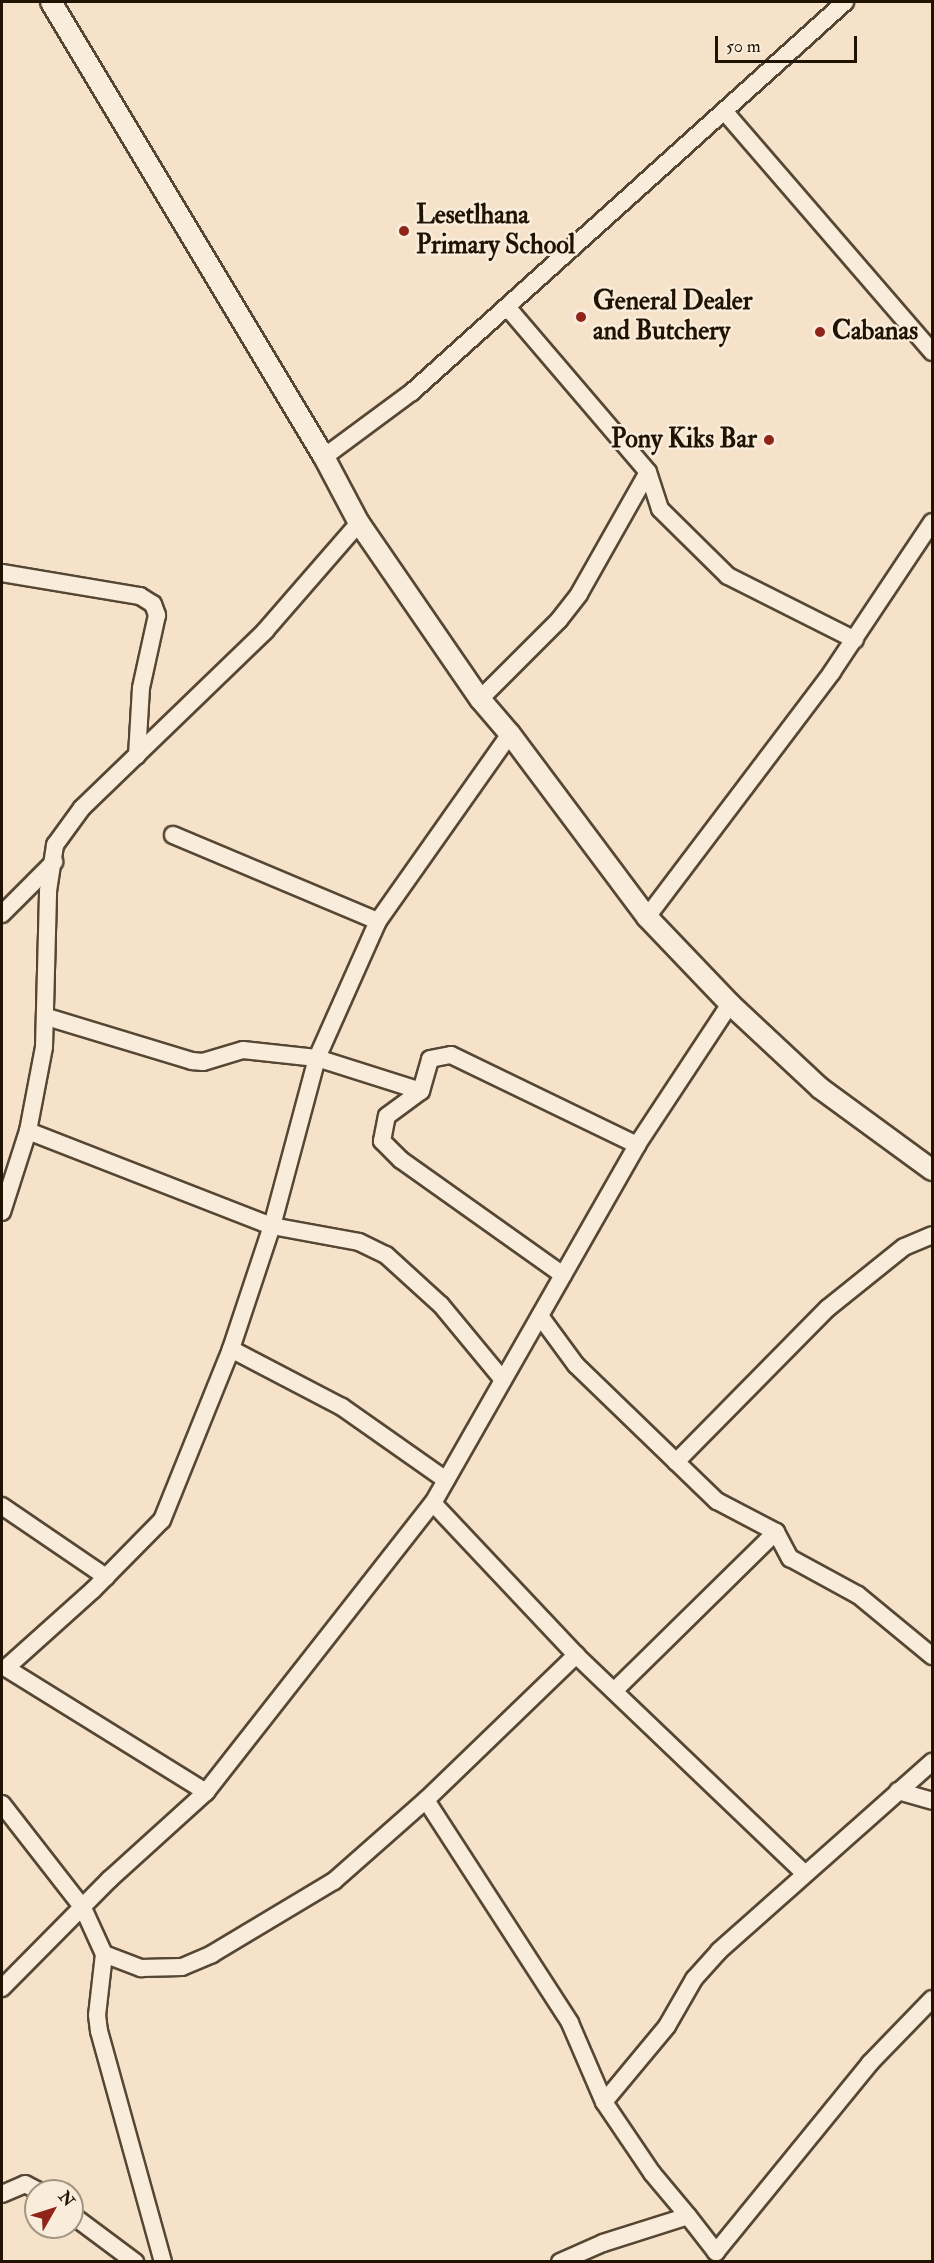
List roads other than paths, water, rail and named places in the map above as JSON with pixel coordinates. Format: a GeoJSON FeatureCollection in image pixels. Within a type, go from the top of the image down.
{"type":"FeatureCollection","features":[{"type":"Feature","properties":{"kind":"street"},"geometry":{"type":"LineString","coordinates":[[51,2],[324,458],[359,523],[480,699],[510,734],[647,917],[730,1005],[820,1088],[933,1170]]}},
{"type":"Feature","properties":{"kind":"street"},"geometry":{"type":"LineString","coordinates":[[324,458],[412,392],[845,2]]}},
{"type":"Feature","properties":{"kind":"street"},"geometry":{"type":"LineString","coordinates":[[724,112],[933,352]]}},
{"type":"Feature","properties":{"kind":"street"},"geometry":{"type":"LineString","coordinates":[[507,307],[648,472],[660,508],[728,576],[855,640]]}},
{"type":"Feature","properties":{"kind":"street"},"geometry":{"type":"LineString","coordinates":[[480,699],[559,620],[579,594],[648,472]]}},
{"type":"Feature","properties":{"kind":"street"},"geometry":{"type":"LineString","coordinates":[[2,1212],[4,1195],[28,1131],[47,1017],[48,891],[55,862],[55,846],[82,808],[265,631],[359,523]]}},
{"type":"Feature","properties":{"kind":"street"},"geometry":{"type":"LineString","coordinates":[[647,917],[855,640],[932,524]]}},
{"type":"Feature","properties":{"kind":"street"},"geometry":{"type":"LineString","coordinates":[[2,573],[141,596],[153,604],[157,615],[141,688],[137,756]]}},
{"type":"Feature","properties":{"kind":"street"},"geometry":{"type":"LineString","coordinates":[[206,1792],[3,1672],[106,1577],[162,1520],[231,1349],[272,1226],[317,1058],[378,921],[510,734]]}},
{"type":"Feature","properties":{"kind":"street"},"geometry":{"type":"LineString","coordinates":[[173,835],[378,921]]}},
{"type":"Feature","properties":{"kind":"street"},"geometry":{"type":"LineString","coordinates":[[2,914],[55,862]]}},
{"type":"Feature","properties":{"kind":"street"},"geometry":{"type":"LineString","coordinates":[[2,1988],[206,1792],[433,1503],[637,1145],[730,1005]]}},
{"type":"Feature","properties":{"kind":"street"},"geometry":{"type":"LineString","coordinates":[[47,1017],[192,1061],[203,1062],[243,1050],[317,1058],[421,1091]]}},
{"type":"Feature","properties":{"kind":"street"},"geometry":{"type":"LineString","coordinates":[[563,1275],[401,1160],[382,1141],[387,1116],[421,1091],[430,1059],[451,1055],[637,1145]]}},
{"type":"Feature","properties":{"kind":"street"},"geometry":{"type":"LineString","coordinates":[[28,1131],[272,1226],[359,1242],[386,1255],[441,1305],[503,1380]]}},
{"type":"Feature","properties":{"kind":"street"},"geometry":{"type":"LineString","coordinates":[[676,1462],[828,1308],[904,1247],[933,1235]]}},
{"type":"Feature","properties":{"kind":"street"},"geometry":{"type":"LineString","coordinates":[[540,1316],[576,1365],[717,1501],[776,1532],[790,1558],[858,1595],[933,1656]]}},
{"type":"Feature","properties":{"kind":"street"},"geometry":{"type":"LineString","coordinates":[[231,1349],[342,1407],[446,1480]]}},
{"type":"Feature","properties":{"kind":"street"},"geometry":{"type":"LineString","coordinates":[[433,1503],[576,1655],[803,1872]]}},
{"type":"Feature","properties":{"kind":"street"},"geometry":{"type":"LineString","coordinates":[[2,1506],[106,1577]]}},
{"type":"Feature","properties":{"kind":"street"},"geometry":{"type":"LineString","coordinates":[[614,1691],[776,1532]]}},
{"type":"Feature","properties":{"kind":"street"},"geometry":{"type":"LineString","coordinates":[[104,1954],[141,1968],[182,1967],[212,1954],[334,1881],[426,1800],[576,1655]]}},
{"type":"Feature","properties":{"kind":"street"},"geometry":{"type":"LineString","coordinates":[[604,2102],[667,2025],[694,1979],[712,1958],[803,1872],[933,1762]]}},
{"type":"Feature","properties":{"kind":"street"},"geometry":{"type":"LineString","coordinates":[[898,1791],[933,1801]]}},
{"type":"Feature","properties":{"kind":"street"},"geometry":{"type":"LineString","coordinates":[[426,1800],[570,2023],[604,2102],[652,2173],[719,2257],[863,2071],[933,1999]]}},
{"type":"Feature","properties":{"kind":"street"},"geometry":{"type":"LineString","coordinates":[[2,1804],[83,1908],[104,1954],[97,2015],[99,2031],[163,2262]]}},
{"type":"Feature","properties":{"kind":"street"},"geometry":{"type":"LineString","coordinates":[[2,2194],[24,2184]]}},
{"type":"Feature","properties":{"kind":"street"},"geometry":{"type":"LineString","coordinates":[[560,2262],[603,2243],[688,2216]]}},
{"type":"Feature","properties":{"kind":"street"},"geometry":{"type":"LineString","coordinates":[[84,2224],[135,2262]]}},
{"type":"Feature","properties":{"kind":"place","name":"Lesetlhana Primary School"},"geometry":{"type":"Point","coordinates":[404,231]}},
{"type":"Feature","properties":{"kind":"place","name":"General Dealer and Butchery"},"geometry":{"type":"Point","coordinates":[581,317]}},
{"type":"Feature","properties":{"kind":"place","name":"Cabanas"},"geometry":{"type":"Point","coordinates":[820,332]}},
{"type":"Feature","properties":{"kind":"place","name":"Pony Kiks Bar"},"geometry":{"type":"Point","coordinates":[769,440]}}]}
